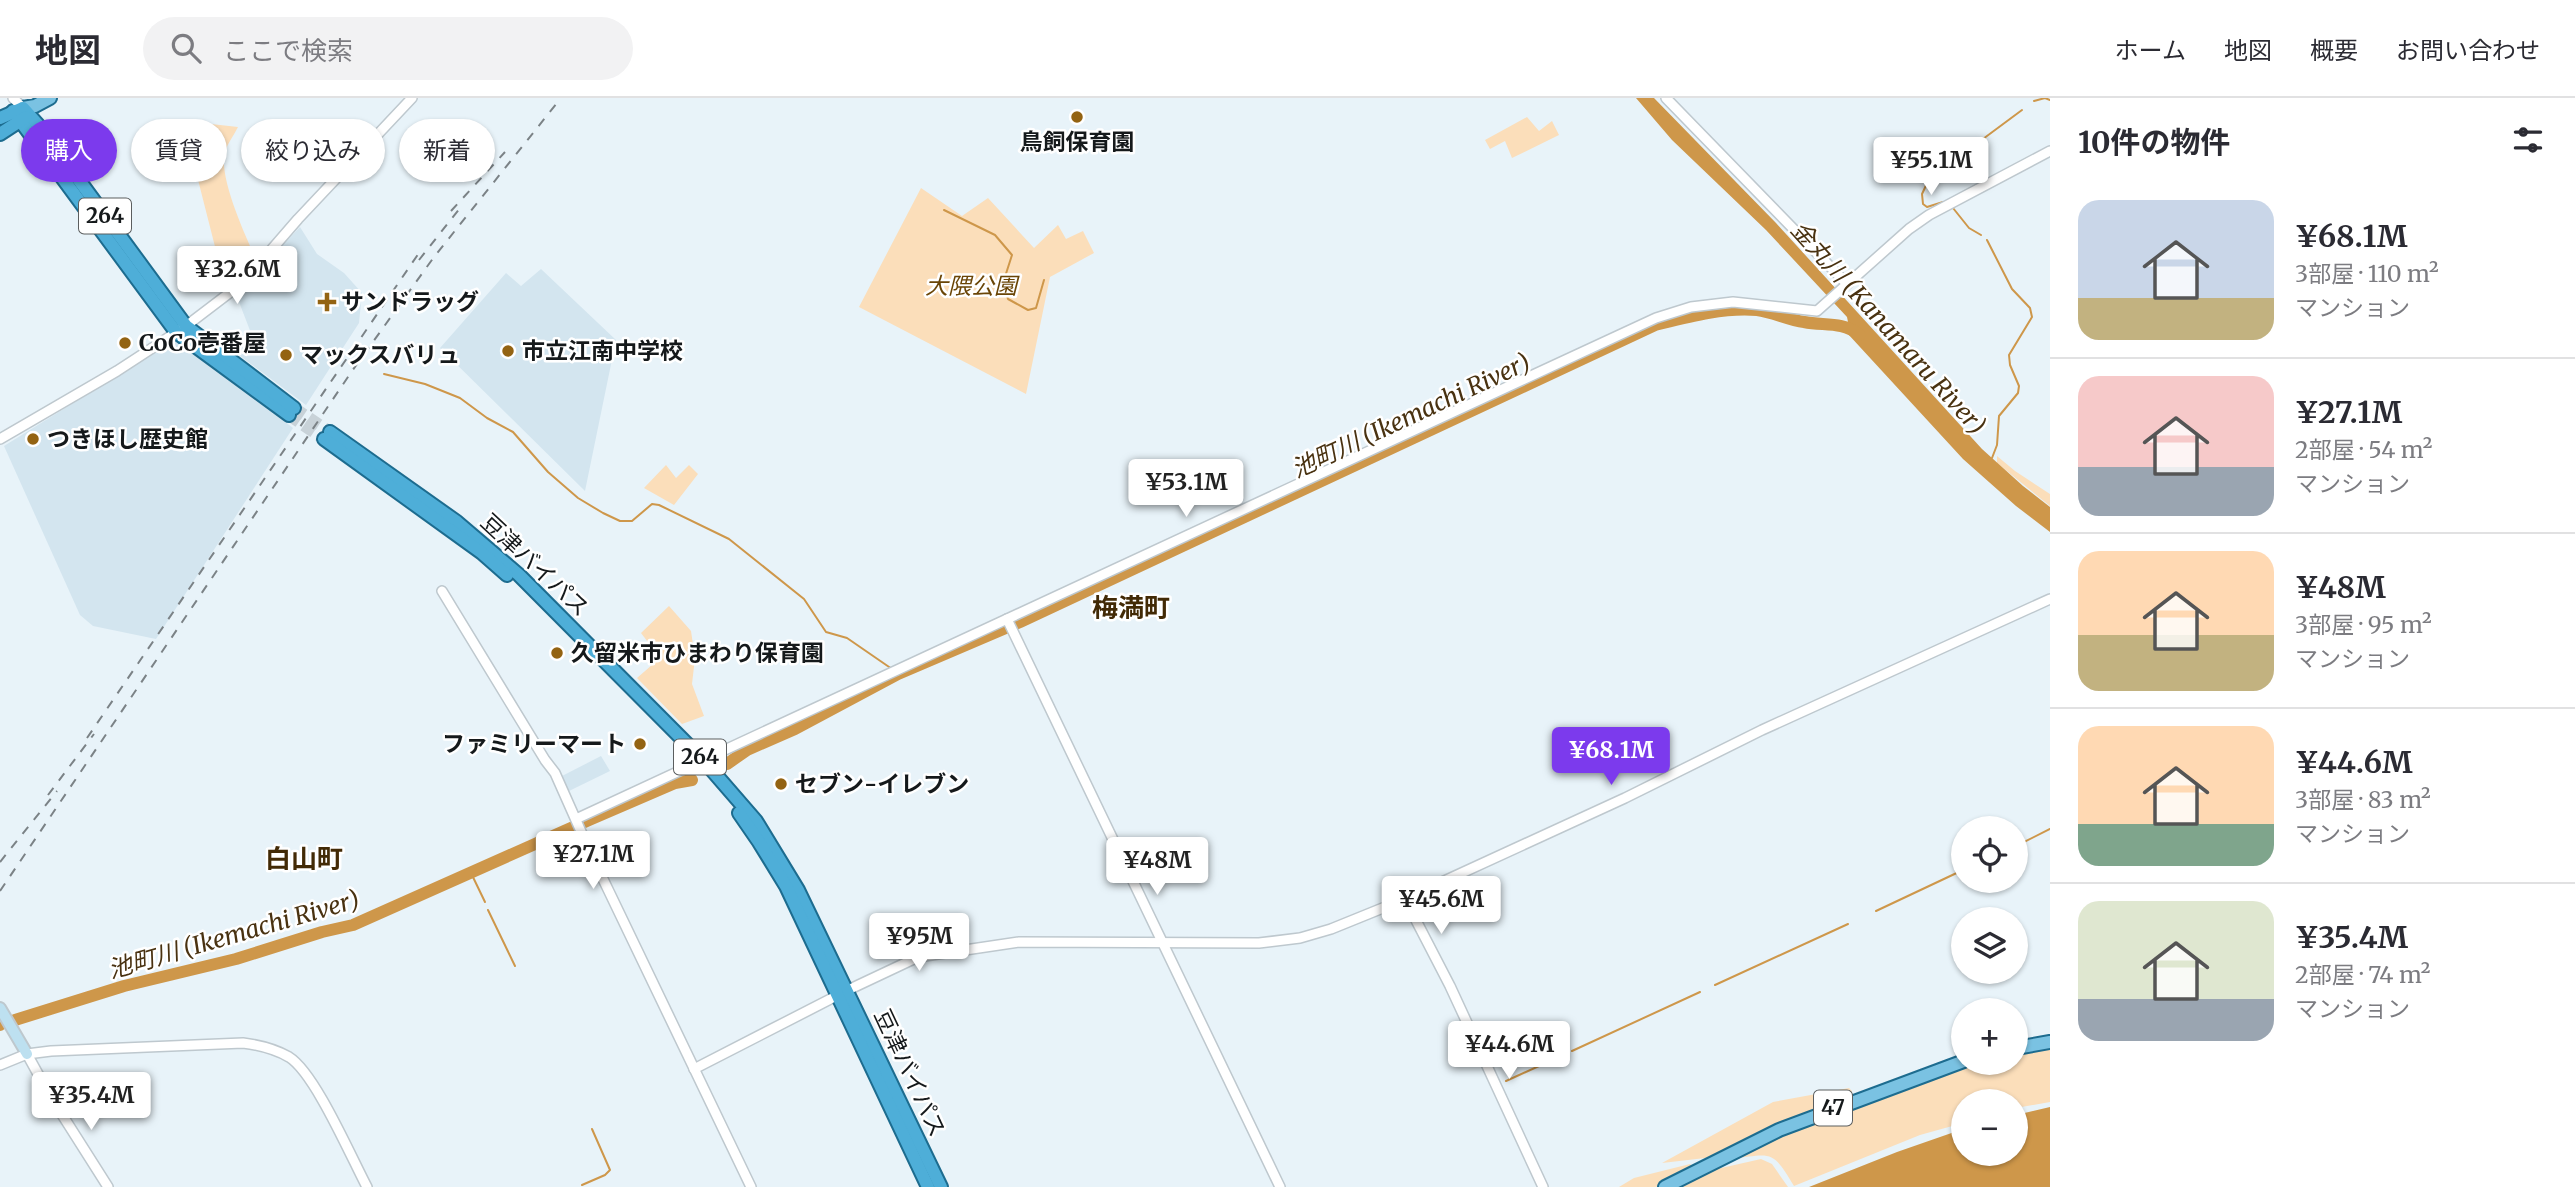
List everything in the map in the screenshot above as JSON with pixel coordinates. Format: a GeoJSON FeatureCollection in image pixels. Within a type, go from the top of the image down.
{"type":"FeatureCollection","features":[{"type":"Feature","properties":{"kind":"highway"},"geometry":{"type":"LineString","coordinates":[[0,118],[21,108]]}},
{"type":"Feature","properties":{"kind":"highway"},"geometry":{"type":"LineString","coordinates":[[0,134],[21,108]]}},
{"type":"Feature","properties":{"kind":"highway","name":"264"},"geometry":{"type":"LineString","coordinates":[[21,108],[40,127],[181,329],[292,412]]}},
{"type":"Feature","properties":{"kind":"highway","name":"豆津バイパス"},"geometry":{"type":"LineString","coordinates":[[327,436],[457,522],[489,548],[519,575],[756,821],[779,857],[843,993],[928,1187]]}},
{"type":"Feature","properties":{"kind":"highway","name":"豆津バイパス"},"geometry":{"type":"LineString","coordinates":[[843,993],[941,1187]]}},
{"type":"Feature","properties":{"kind":"main road"},"geometry":{"type":"LineString","coordinates":[[21,108],[50,98]]}},
{"type":"Feature","properties":{"kind":"main road"},"geometry":{"type":"LineString","coordinates":[[0,1008],[27,1054]]}},
{"type":"Feature","properties":{"kind":"main road"},"geometry":{"type":"LineString","coordinates":[[2028,1046],[2050,1042]]}},
{"type":"Feature","properties":{"kind":"main road","name":"47"},"geometry":{"type":"LineString","coordinates":[[1665,1187],[1779,1130],[1951,1066]]}},
{"type":"Feature","properties":{"kind":"street"},"geometry":{"type":"LineString","coordinates":[[0,439],[117,371],[228,294],[412,98]]}},
{"type":"Feature","properties":{"kind":"street"},"geometry":{"type":"LineString","coordinates":[[1666,98],[1844,286]]}},
{"type":"Feature","properties":{"kind":"street"},"geometry":{"type":"LineString","coordinates":[[576,819],[1656,318],[1691,307],[1733,302],[1818,311],[1909,229],[1929,215],[2050,151]]}},
{"type":"Feature","properties":{"kind":"street"},"geometry":{"type":"LineString","coordinates":[[442,590],[555,773],[751,1187]]}},
{"type":"Feature","properties":{"kind":"street"},"geometry":{"type":"LineString","coordinates":[[694,1069],[918,957],[1019,942],[1259,943],[1300,938],[1331,929],[1405,899],[1625,798],[1762,730],[2050,599]]}},
{"type":"Feature","properties":{"kind":"street"},"geometry":{"type":"LineString","coordinates":[[1007,619],[1280,1187]]}},
{"type":"Feature","properties":{"kind":"street"},"geometry":{"type":"LineString","coordinates":[[1405,899],[1450,986],[1544,1187]]}},
{"type":"Feature","properties":{"kind":"street"},"geometry":{"type":"LineString","coordinates":[[0,1065],[27,1054],[51,1051],[243,1043],[264,1046],[289,1057],[311,1079],[367,1187]]}},
{"type":"Feature","properties":{"kind":"street"},"geometry":{"type":"LineString","coordinates":[[27,1054],[48,1094],[108,1187]]}},
{"type":"Feature","properties":{"kind":"shaded area"},"geometry":{"type":"Polygon","coordinates":[[[1636,98],[1654,98],[1776,223],[1982,449],[2050,507],[2050,532],[1963,459],[1848,334],[1844,325],[1848,322],[1847,317],[1766,230],[1672,140],[1636,98]]]}},
{"type":"Feature","properties":{"kind":"shaded area"},"geometry":{"type":"Polygon","coordinates":[[[300,227],[317,254],[344,273],[362,293],[359,323],[306,405],[232,350],[254,341],[236,294],[300,227]]]}},
{"type":"Feature","properties":{"kind":"shaded area"},"geometry":{"type":"Polygon","coordinates":[[[541,269],[616,340],[585,491],[440,348],[506,273],[521,286],[541,269]]]}},
{"type":"Feature","properties":{"kind":"shaded area"},"geometry":{"type":"Polygon","coordinates":[[[178,338],[293,428],[156,639],[93,626],[80,615],[4,446],[178,338]]]}},
{"type":"Feature","properties":{"kind":"shaded area"},"geometry":{"type":"Polygon","coordinates":[[[601,756],[610,771],[569,791],[562,776],[601,756]]]}},
{"type":"Feature","properties":{"kind":"shaded area"},"geometry":{"type":"Polygon","coordinates":[[[2050,1107],[2050,1187],[1809,1187],[1951,1133],[1951,1166],[2028,1166],[2028,1112],[2050,1107]]]}},
{"type":"Feature","properties":{"kind":"green space"},"geometry":{"type":"Polygon","coordinates":[[[1527,117],[1539,131],[1552,121],[1559,135],[1512,158],[1505,141],[1490,149],[1485,140],[1527,117]]]}},
{"type":"Feature","properties":{"kind":"green space"},"geometry":{"type":"Polygon","coordinates":[[[227,126],[238,127],[227,147],[227,126]]]}},
{"type":"Feature","properties":{"kind":"green space"},"geometry":{"type":"Polygon","coordinates":[[[199,182],[226,182],[254,255],[224,282],[199,182]]]}},
{"type":"Feature","properties":{"kind":"green space","name":"大隈公園"},"geometry":{"type":"Polygon","coordinates":[[[921,188],[962,216],[988,198],[1034,248],[1058,225],[1066,239],[1083,231],[1094,253],[1050,277],[1026,394],[859,307],[921,188]]]}},
{"type":"Feature","properties":{"kind":"green space"},"geometry":{"type":"Polygon","coordinates":[[[1997,456],[2050,494],[2050,506],[1997,463],[1997,456]]]}},
{"type":"Feature","properties":{"kind":"green space"},"geometry":{"type":"Polygon","coordinates":[[[666,465],[676,478],[689,465],[698,474],[674,505],[644,488],[666,465]]]}},
{"type":"Feature","properties":{"kind":"green space"},"geometry":{"type":"Polygon","coordinates":[[[669,606],[691,631],[695,658],[692,684],[704,716],[682,724],[637,678],[660,658],[641,633],[669,606]]]}},
{"type":"Feature","properties":{"kind":"green space"},"geometry":{"type":"Polygon","coordinates":[[[2050,1047],[2050,1102],[2028,1106],[2028,1089],[1951,1089],[1951,1126],[1920,1135],[1794,1186],[1781,1165],[1770,1157],[1731,1159],[1783,1132],[1951,1070],[1951,1075],[2028,1075],[2028,1051],[2050,1047]]]}},
{"type":"Feature","properties":{"kind":"green space"},"geometry":{"type":"Polygon","coordinates":[[[1849,1088],[1852,1091],[1849,1098],[1775,1124],[1714,1157],[1662,1163],[1773,1102],[1849,1088]]]}},
{"type":"Feature","properties":{"kind":"green space"},"geometry":{"type":"Polygon","coordinates":[[[1761,1159],[1772,1164],[1788,1187],[1679,1187],[1708,1171],[1761,1159]]]}},
{"type":"Feature","properties":{"kind":"green space"},"geometry":{"type":"Polygon","coordinates":[[[1690,1164],[1694,1168],[1656,1187],[1619,1187],[1634,1178],[1690,1164]]]}},
{"type":"Feature","properties":{"kind":"waterway"},"geometry":{"type":"LineString","coordinates":[[2034,101],[2045,98],[2050,100]]}},
{"type":"Feature","properties":{"kind":"waterway"},"geometry":{"type":"LineString","coordinates":[[1943,202],[1927,207],[1923,204],[1922,194],[1929,179],[2022,110]]}},
{"type":"Feature","properties":{"kind":"waterway"},"geometry":{"type":"LineString","coordinates":[[1953,208],[1969,228],[1981,235]]}},
{"type":"Feature","properties":{"kind":"waterway"},"geometry":{"type":"LineString","coordinates":[[944,210],[995,235],[1012,255],[1003,283],[1008,299],[1028,310],[1036,308],[1044,280]]}},
{"type":"Feature","properties":{"kind":"waterway","name":"金丸川 (Kanamaru River)"},"geometry":{"type":"LineString","coordinates":[[1987,240],[2012,289],[2030,308],[2032,317],[2009,355],[2010,365],[2019,386],[2018,393],[1999,416],[1997,445],[1992,458]]}},
{"type":"Feature","properties":{"kind":"waterway","name":"池町川 (Ikemachi River)"},"geometry":{"type":"LineString","coordinates":[[727,764],[747,750],[795,729],[898,674],[1020,622],[1655,325],[1718,311],[1744,309],[1769,312],[1798,321],[1839,326],[1860,335]]}},
{"type":"Feature","properties":{"kind":"waterway"},"geometry":{"type":"LineString","coordinates":[[384,374],[425,384],[460,398],[487,418],[513,432],[548,472],[578,498],[603,513],[620,521],[632,521],[652,504],[659,505],[729,539],[804,599],[826,632],[847,638],[892,669]]}},
{"type":"Feature","properties":{"kind":"waterway","name":"池町川 (Ikemachi River)"},"geometry":{"type":"LineString","coordinates":[[15,1020],[124,986],[236,959],[353,925],[675,783],[692,780]]}},
{"type":"Feature","properties":{"kind":"waterway"},"geometry":{"type":"LineString","coordinates":[[2028,840],[2050,829]]}},
{"type":"Feature","properties":{"kind":"waterway"},"geometry":{"type":"LineString","coordinates":[[471,873],[485,902]]}},
{"type":"Feature","properties":{"kind":"waterway"},"geometry":{"type":"LineString","coordinates":[[1876,911],[1951,876]]}},
{"type":"Feature","properties":{"kind":"waterway"},"geometry":{"type":"LineString","coordinates":[[488,910],[515,966]]}},
{"type":"Feature","properties":{"kind":"waterway"},"geometry":{"type":"LineString","coordinates":[[1715,985],[1848,924]]}},
{"type":"Feature","properties":{"kind":"waterway"},"geometry":{"type":"LineString","coordinates":[[1572,1051],[1700,992]]}},
{"type":"Feature","properties":{"kind":"waterway"},"geometry":{"type":"LineString","coordinates":[[1506,1081],[1561,1056]]}},
{"type":"Feature","properties":{"kind":"waterway"},"geometry":{"type":"LineString","coordinates":[[582,1185],[610,1170],[592,1129]]}},
{"type":"Feature","properties":{"kind":"tunnel"},"geometry":{"type":"LineString","coordinates":[[294,408],[330,432]]}},
{"type":"Feature","properties":{"kind":"tunnel"},"geometry":{"type":"LineString","coordinates":[[289,415],[324,439]]}},
{"type":"Feature","properties":{"kind":"railway"},"geometry":{"type":"LineString","coordinates":[[0,891],[352,371],[434,257],[561,98]]}},
{"type":"Feature","properties":{"kind":"railway"},"geometry":{"type":"LineString","coordinates":[[451,211],[505,152]]}},
{"type":"Feature","properties":{"kind":"railway"},"geometry":{"type":"LineString","coordinates":[[419,260],[460,208]]}},
{"type":"Feature","properties":{"kind":"railway"},"geometry":{"type":"LineString","coordinates":[[87,738],[421,250]]}},
{"type":"Feature","properties":{"kind":"railway"},"geometry":{"type":"LineString","coordinates":[[48,795],[94,734]]}},
{"type":"Feature","properties":{"kind":"railway"},"geometry":{"type":"LineString","coordinates":[[0,862],[57,791]]}},
{"type":"Feature","properties":{"kind":"place","name":"鳥飼保育園"},"geometry":{"type":"Point","coordinates":[1077,117]}},
{"type":"Feature","properties":{"kind":"place","name":"サンドラッグ"},"geometry":{"type":"Point","coordinates":[327,302]}},
{"type":"Feature","properties":{"kind":"place","name":"CoCo壱番屋"},"geometry":{"type":"Point","coordinates":[125,343]}},
{"type":"Feature","properties":{"kind":"place","name":"市立江南中学校"},"geometry":{"type":"Point","coordinates":[508,351]}},
{"type":"Feature","properties":{"kind":"place","name":"マックスバリュ"},"geometry":{"type":"Point","coordinates":[286,355]}},
{"type":"Feature","properties":{"kind":"place","name":"つきほし歴史館"},"geometry":{"type":"Point","coordinates":[33,439]}},
{"type":"Feature","properties":{"kind":"place","name":"久留米市ひまわり保育園"},"geometry":{"type":"Point","coordinates":[557,653]}},
{"type":"Feature","properties":{"kind":"place","name":"ファミリーマート"},"geometry":{"type":"Point","coordinates":[640,744]}},
{"type":"Feature","properties":{"kind":"place","name":"セブン-イレブン"},"geometry":{"type":"Point","coordinates":[781,784]}},
{"type":"Feature","properties":{"kind":"district","name":"梅満町"},"geometry":{"type":"Point","coordinates":[1131,608]}},
{"type":"Feature","properties":{"kind":"district","name":"白山町"},"geometry":{"type":"Point","coordinates":[304,859]}}]}
